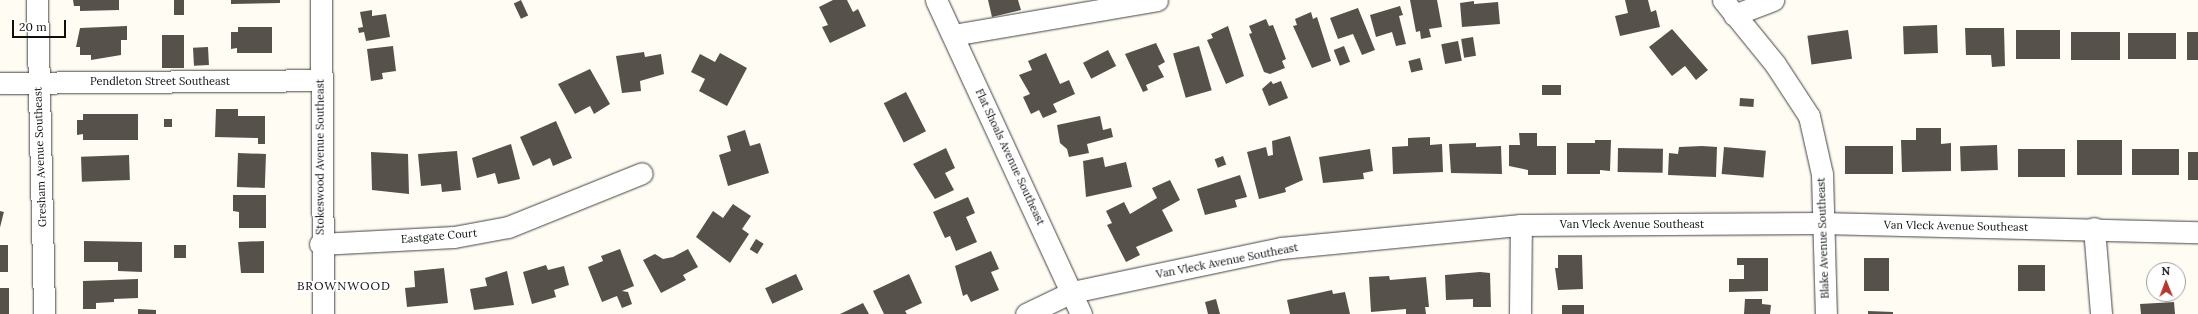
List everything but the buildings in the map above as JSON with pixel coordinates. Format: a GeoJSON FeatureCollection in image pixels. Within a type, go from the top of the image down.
{"type":"FeatureCollection","features":[{"type":"Feature","properties":{"kind":"street","name":"Gresham Avenue Southeast"},"geometry":{"type":"LineString","coordinates":[[37,0],[44,314]]}},
{"type":"Feature","properties":{"kind":"street","name":"Stokeswood Avenue Southeast"},"geometry":{"type":"LineString","coordinates":[[320,0],[320,244],[323,314]]}},
{"type":"Feature","properties":{"kind":"street","name":"Flat Shoals Avenue Southeast"},"geometry":{"type":"LineString","coordinates":[[936,0],[954,35],[1082,314]]}},
{"type":"Feature","properties":{"kind":"street"},"geometry":{"type":"LineString","coordinates":[[954,35],[1157,0]]}},
{"type":"Feature","properties":{"kind":"street"},"geometry":{"type":"LineString","coordinates":[[1728,8],[1773,0]]}},
{"type":"Feature","properties":{"kind":"street","name":"Blake Avenue Southeast"},"geometry":{"type":"LineString","coordinates":[[1728,8],[1776,64],[1809,116],[1822,174],[1821,223],[1826,314]]}},
{"type":"Feature","properties":{"kind":"street","name":"Pendleton Street Southeast"},"geometry":{"type":"LineString","coordinates":[[0,83],[320,80]]}},
{"type":"Feature","properties":{"kind":"street","name":"Eastgate Court"},"geometry":{"type":"LineString","coordinates":[[320,244],[454,237],[508,227],[642,174]]}},
{"type":"Feature","properties":{"kind":"street","name":"Van Vleck Avenue Southeast"},"geometry":{"type":"LineString","coordinates":[[1026,314],[1072,292],[1281,248],[1521,224],[1821,223],[2094,228],[2198,232]]}},
{"type":"Feature","properties":{"kind":"street"},"geometry":{"type":"LineString","coordinates":[[1520,314],[1521,224]]}},
{"type":"Feature","properties":{"kind":"street"},"geometry":{"type":"LineString","coordinates":[[2094,228],[2101,314]]}},
{"type":"Feature","properties":{"kind":"district","name":"BROWNWOOD"},"geometry":{"type":"Point","coordinates":[344,286]}}]}
